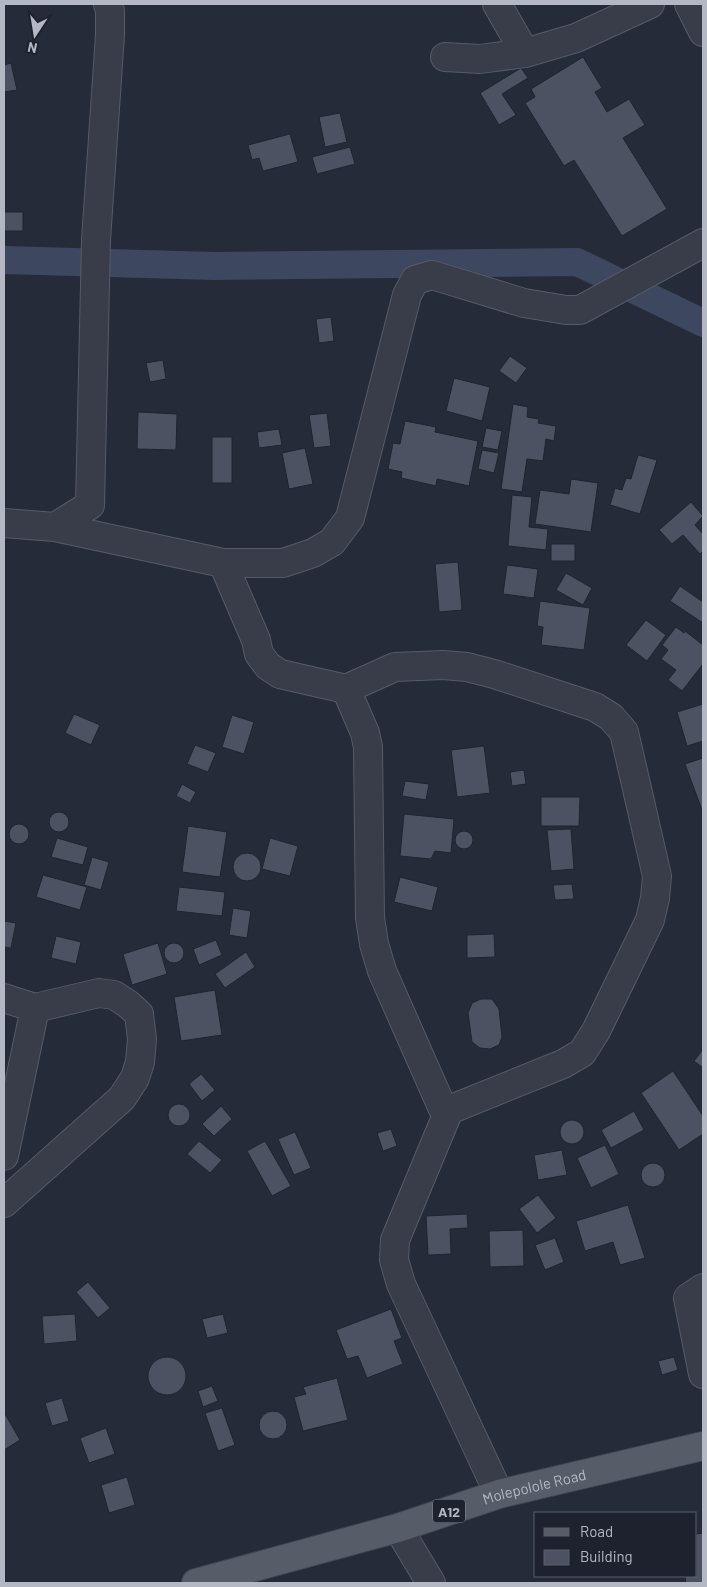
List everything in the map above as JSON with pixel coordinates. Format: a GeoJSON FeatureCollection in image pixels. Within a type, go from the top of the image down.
{"type":"FeatureCollection","features":[{"type":"Feature","properties":{"kind":"main road","name":"Molepolole Road"},"geometry":{"type":"LineString","coordinates":[[196,1583],[398,1528],[498,1494],[703,1446]]}},
{"type":"Feature","properties":{"kind":"street"},"geometry":{"type":"LineString","coordinates":[[55,528],[90,505],[96,240],[110,35],[110,11],[108,4]]}},
{"type":"Feature","properties":{"kind":"street"},"geometry":{"type":"LineString","coordinates":[[497,4],[525,53]]}},
{"type":"Feature","properties":{"kind":"street"},"geometry":{"type":"LineString","coordinates":[[445,57],[480,59],[525,53],[576,38],[650,4]]}},
{"type":"Feature","properties":{"kind":"street"},"geometry":{"type":"LineString","coordinates":[[689,4],[703,32]]}},
{"type":"Feature","properties":{"kind":"street"},"geometry":{"type":"LineString","coordinates":[[4,523],[55,528],[224,563],[283,563],[313,553],[332,542],[350,518],[408,295],[415,280],[432,275],[524,303],[566,310],[580,310],[703,243]]}},
{"type":"Feature","properties":{"kind":"street"},"geometry":{"type":"LineString","coordinates":[[224,563],[256,640],[259,654],[268,666],[280,674],[346,689],[395,667],[443,665],[467,667],[595,707],[611,717],[624,732],[657,876],[656,898],[650,920],[596,1031],[582,1052],[563,1064],[449,1110],[442,1107],[382,971],[374,944],[370,918],[368,747],[365,733],[346,689]]}},
{"type":"Feature","properties":{"kind":"street"},"geometry":{"type":"LineString","coordinates":[[4,998],[35,1008],[87,994],[100,992],[114,995],[139,1014],[142,1038],[140,1062],[135,1078],[122,1098],[4,1204]]}},
{"type":"Feature","properties":{"kind":"street"},"geometry":{"type":"LineString","coordinates":[[4,1156],[35,1008]]}},
{"type":"Feature","properties":{"kind":"street"},"geometry":{"type":"LineString","coordinates":[[449,1110],[395,1240],[394,1260],[401,1284],[498,1494]]}},
{"type":"Feature","properties":{"kind":"street"},"geometry":{"type":"LineString","coordinates":[[703,1288],[688,1298],[703,1374]]}},
{"type":"Feature","properties":{"kind":"street"},"geometry":{"type":"LineString","coordinates":[[398,1528],[431,1583]]}},
{"type":"Feature","properties":{"kind":"building"},"geometry":{"type":"Polygon","coordinates":[[[583,57],[602,88],[595,92],[607,112],[629,99],[645,125],[623,138],[667,209],[622,236],[574,160],[564,166],[525,103],[535,97],[531,89],[583,57]]]}},
{"type":"Feature","properties":{"kind":"building"},"geometry":{"type":"Polygon","coordinates":[[[11,63],[17,90],[4,92],[4,65],[11,63]]]}},
{"type":"Feature","properties":{"kind":"building"},"geometry":{"type":"Polygon","coordinates":[[[521,68],[528,78],[502,94],[516,115],[499,125],[480,93],[521,68]]]}},
{"type":"Feature","properties":{"kind":"building"},"geometry":{"type":"Polygon","coordinates":[[[340,113],[347,142],[325,147],[319,117],[340,113]]]}},
{"type":"Feature","properties":{"kind":"building"},"geometry":{"type":"Polygon","coordinates":[[[290,134],[298,162],[263,171],[259,158],[252,160],[248,145],[290,134]]]}},
{"type":"Feature","properties":{"kind":"building"},"geometry":{"type":"Polygon","coordinates":[[[350,147],[355,164],[317,174],[312,157],[350,147]]]}},
{"type":"Feature","properties":{"kind":"building"},"geometry":{"type":"Polygon","coordinates":[[[4,212],[23,212],[23,231],[4,231],[4,212]]]}},
{"type":"Feature","properties":{"kind":"building"},"geometry":{"type":"Polygon","coordinates":[[[331,317],[334,341],[319,343],[316,319],[331,317]]]}},
{"type":"Feature","properties":{"kind":"building"},"geometry":{"type":"Polygon","coordinates":[[[510,356],[527,368],[516,383],[499,371],[510,356]]]}},
{"type":"Feature","properties":{"kind":"building"},"geometry":{"type":"Polygon","coordinates":[[[163,360],[166,379],[150,382],[146,363],[163,360]]]}},
{"type":"Feature","properties":{"kind":"building"},"geometry":{"type":"Polygon","coordinates":[[[454,378],[490,387],[482,421],[446,411],[454,378]]]}},
{"type":"Feature","properties":{"kind":"building"},"geometry":{"type":"Polygon","coordinates":[[[513,404],[528,407],[527,417],[539,419],[538,423],[556,426],[554,441],[546,439],[543,461],[527,459],[522,492],[501,489],[513,404]]]}},
{"type":"Feature","properties":{"kind":"building"},"geometry":{"type":"Polygon","coordinates":[[[138,412],[177,414],[176,450],[137,449],[138,412]]]}},
{"type":"Feature","properties":{"kind":"building"},"geometry":{"type":"Polygon","coordinates":[[[327,413],[331,446],[314,448],[309,415],[327,413]]]}},
{"type":"Feature","properties":{"kind":"building"},"geometry":{"type":"Polygon","coordinates":[[[405,421],[436,427],[435,432],[478,441],[469,486],[437,479],[436,486],[401,478],[402,472],[388,469],[393,443],[400,444],[405,421]]]}},
{"type":"Feature","properties":{"kind":"building"},"geometry":{"type":"Polygon","coordinates":[[[486,428],[502,431],[498,450],[482,447],[486,428]]]}},
{"type":"Feature","properties":{"kind":"building"},"geometry":{"type":"Polygon","coordinates":[[[279,429],[282,445],[259,448],[257,432],[279,429]]]}},
{"type":"Feature","properties":{"kind":"building"},"geometry":{"type":"Polygon","coordinates":[[[212,437],[232,437],[232,483],[212,483],[212,437]]]}},
{"type":"Feature","properties":{"kind":"building"},"geometry":{"type":"Polygon","coordinates":[[[305,448],[313,484],[289,489],[282,453],[305,448]]]}},
{"type":"Feature","properties":{"kind":"building"},"geometry":{"type":"Polygon","coordinates":[[[482,450],[499,453],[494,473],[478,469],[482,450]]]}},
{"type":"Feature","properties":{"kind":"building"},"geometry":{"type":"Polygon","coordinates":[[[638,455],[657,460],[640,514],[610,505],[615,488],[622,490],[626,478],[631,479],[638,455]]]}},
{"type":"Feature","properties":{"kind":"building"},"geometry":{"type":"Polygon","coordinates":[[[571,479],[598,483],[591,532],[535,524],[540,490],[569,494],[571,479]]]}},
{"type":"Feature","properties":{"kind":"building"},"geometry":{"type":"Polygon","coordinates":[[[512,495],[532,497],[529,527],[548,529],[546,550],[508,546],[512,495]]]}},
{"type":"Feature","properties":{"kind":"building"},"geometry":{"type":"Polygon","coordinates":[[[691,502],[703,516],[695,525],[703,534],[703,551],[700,554],[683,535],[672,544],[659,530],[691,502]]]}},
{"type":"Feature","properties":{"kind":"building"},"geometry":{"type":"Polygon","coordinates":[[[551,544],[575,544],[575,561],[551,561],[551,544]]]}},
{"type":"Feature","properties":{"kind":"building"},"geometry":{"type":"Polygon","coordinates":[[[458,562],[462,610],[439,612],[435,564],[458,562]]]}},
{"type":"Feature","properties":{"kind":"building"},"geometry":{"type":"Polygon","coordinates":[[[507,565],[538,569],[534,598],[503,594],[507,565]]]}},
{"type":"Feature","properties":{"kind":"building"},"geometry":{"type":"Polygon","coordinates":[[[566,573],[592,588],[583,605],[556,590],[566,573]]]}},
{"type":"Feature","properties":{"kind":"building"},"geometry":{"type":"Polygon","coordinates":[[[680,586],[703,602],[703,623],[670,601],[680,586]]]}},
{"type":"Feature","properties":{"kind":"building"},"geometry":{"type":"Polygon","coordinates":[[[540,601],[590,608],[584,650],[541,645],[543,627],[537,626],[540,601]]]}},
{"type":"Feature","properties":{"kind":"building"},"geometry":{"type":"Polygon","coordinates":[[[646,620],[666,635],[647,661],[626,645],[646,620]]]}},
{"type":"Feature","properties":{"kind":"building"},"geometry":{"type":"Polygon","coordinates":[[[676,627],[684,633],[685,631],[703,645],[703,664],[682,691],[668,680],[676,670],[661,659],[668,650],[662,645],[676,627]]]}},
{"type":"Feature","properties":{"kind":"building"},"geometry":{"type":"Polygon","coordinates":[[[703,704],[703,741],[687,746],[677,712],[703,704]]]}},
{"type":"Feature","properties":{"kind":"building"},"geometry":{"type":"Polygon","coordinates":[[[74,714],[100,725],[91,745],[65,733],[74,714]]]}},
{"type":"Feature","properties":{"kind":"building"},"geometry":{"type":"Polygon","coordinates":[[[232,715],[254,722],[244,754],[222,747],[232,715]]]}},
{"type":"Feature","properties":{"kind":"building"},"geometry":{"type":"Polygon","coordinates":[[[195,745],[216,753],[208,772],[187,764],[195,745]]]}},
{"type":"Feature","properties":{"kind":"building"},"geometry":{"type":"Polygon","coordinates":[[[484,746],[490,793],[457,797],[451,750],[484,746]]]}},
{"type":"Feature","properties":{"kind":"building"},"geometry":{"type":"Polygon","coordinates":[[[703,758],[703,809],[702,810],[685,764],[703,758]]]}},
{"type":"Feature","properties":{"kind":"building"},"geometry":{"type":"Polygon","coordinates":[[[524,770],[526,784],[512,786],[510,772],[524,770]]]}},
{"type":"Feature","properties":{"kind":"building"},"geometry":{"type":"Polygon","coordinates":[[[405,781],[429,784],[426,800],[402,796],[405,781]]]}},
{"type":"Feature","properties":{"kind":"building"},"geometry":{"type":"Polygon","coordinates":[[[182,784],[196,792],[190,803],[176,796],[182,784]]]}},
{"type":"Feature","properties":{"kind":"building"},"geometry":{"type":"Polygon","coordinates":[[[541,797],[580,797],[579,826],[541,826],[541,797]]]}},
{"type":"Feature","properties":{"kind":"building"},"geometry":{"type":"Polygon","coordinates":[[[59,812],[66,815],[69,822],[66,829],[59,832],[52,829],[49,822],[52,815],[59,812]]]}},
{"type":"Feature","properties":{"kind":"building"},"geometry":{"type":"Polygon","coordinates":[[[404,814],[454,819],[451,853],[435,851],[431,859],[400,856],[404,814]]]}},
{"type":"Feature","properties":{"kind":"building"},"geometry":{"type":"Polygon","coordinates":[[[19,824],[26,827],[29,834],[26,841],[19,844],[12,841],[9,834],[12,827],[19,824]]]}},
{"type":"Feature","properties":{"kind":"building"},"geometry":{"type":"Polygon","coordinates":[[[188,826],[227,832],[220,877],[182,872],[188,826]]]}},
{"type":"Feature","properties":{"kind":"building"},"geometry":{"type":"Polygon","coordinates":[[[571,829],[574,869],[551,871],[547,830],[571,829]]]}},
{"type":"Feature","properties":{"kind":"building"},"geometry":{"type":"Polygon","coordinates":[[[464,831],[470,834],[473,840],[470,846],[464,849],[458,846],[455,840],[458,834],[464,831]]]}},
{"type":"Feature","properties":{"kind":"building"},"geometry":{"type":"Polygon","coordinates":[[[57,838],[88,847],[83,865],[51,857],[57,838]]]}},
{"type":"Feature","properties":{"kind":"building"},"geometry":{"type":"Polygon","coordinates":[[[270,838],[298,846],[290,876],[262,869],[270,838]]]}},
{"type":"Feature","properties":{"kind":"building"},"geometry":{"type":"Polygon","coordinates":[[[247,853],[257,857],[261,867],[257,877],[247,881],[237,877],[233,867],[237,857],[247,853]]]}},
{"type":"Feature","properties":{"kind":"building"},"geometry":{"type":"Polygon","coordinates":[[[92,857],[109,862],[101,890],[84,885],[92,857]]]}},
{"type":"Feature","properties":{"kind":"building"},"geometry":{"type":"Polygon","coordinates":[[[43,875],[87,887],[80,910],[36,897],[43,875]]]}},
{"type":"Feature","properties":{"kind":"building"},"geometry":{"type":"Polygon","coordinates":[[[400,877],[438,887],[432,911],[394,902],[400,877]]]}},
{"type":"Feature","properties":{"kind":"building"},"geometry":{"type":"Polygon","coordinates":[[[572,884],[574,899],[555,900],[553,885],[572,884]]]}},
{"type":"Feature","properties":{"kind":"building"},"geometry":{"type":"Polygon","coordinates":[[[179,887],[225,892],[222,916],[176,911],[179,887]]]}},
{"type":"Feature","properties":{"kind":"building"},"geometry":{"type":"Polygon","coordinates":[[[233,908],[251,911],[247,938],[229,935],[233,908]]]}},
{"type":"Feature","properties":{"kind":"building"},"geometry":{"type":"Polygon","coordinates":[[[4,921],[16,923],[11,948],[4,947],[4,921]]]}},
{"type":"Feature","properties":{"kind":"building"},"geometry":{"type":"Polygon","coordinates":[[[494,934],[495,957],[467,958],[467,935],[494,934]]]}},
{"type":"Feature","properties":{"kind":"building"},"geometry":{"type":"Polygon","coordinates":[[[56,936],[81,942],[76,964],[51,958],[56,936]]]}},
{"type":"Feature","properties":{"kind":"building"},"geometry":{"type":"Polygon","coordinates":[[[216,940],[222,955],[199,965],[193,949],[216,940]]]}},
{"type":"Feature","properties":{"kind":"building"},"geometry":{"type":"Polygon","coordinates":[[[158,943],[167,974],[132,985],[123,954],[158,943]]]}},
{"type":"Feature","properties":{"kind":"building"},"geometry":{"type":"Polygon","coordinates":[[[174,943],[181,946],[184,953],[181,960],[174,963],[167,960],[164,953],[167,946],[174,943]]]}},
{"type":"Feature","properties":{"kind":"building"},"geometry":{"type":"Polygon","coordinates":[[[246,952],[255,967],[225,988],[215,974],[246,952]]]}},
{"type":"Feature","properties":{"kind":"building"},"geometry":{"type":"Polygon","coordinates":[[[215,990],[222,1035],[181,1041],[174,997],[215,990]]]}},
{"type":"Feature","properties":{"kind":"building"},"geometry":{"type":"Polygon","coordinates":[[[481,999],[492,999],[499,1009],[502,1037],[499,1045],[490,1049],[480,1048],[472,1042],[468,1013],[472,1003],[481,999]]]}},
{"type":"Feature","properties":{"kind":"building"},"geometry":{"type":"Polygon","coordinates":[[[703,1049],[703,1068],[694,1061],[703,1049]]]}},
{"type":"Feature","properties":{"kind":"building"},"geometry":{"type":"Polygon","coordinates":[[[673,1071],[703,1116],[703,1134],[679,1150],[641,1093],[673,1071]]]}},
{"type":"Feature","properties":{"kind":"building"},"geometry":{"type":"Polygon","coordinates":[[[201,1074],[215,1090],[202,1101],[189,1084],[201,1074]]]}},
{"type":"Feature","properties":{"kind":"building"},"geometry":{"type":"Polygon","coordinates":[[[179,1104],[187,1107],[190,1115],[187,1123],[179,1126],[171,1123],[168,1115],[171,1107],[179,1104]]]}},
{"type":"Feature","properties":{"kind":"building"},"geometry":{"type":"Polygon","coordinates":[[[221,1106],[232,1119],[214,1136],[202,1124],[221,1106]]]}},
{"type":"Feature","properties":{"kind":"building"},"geometry":{"type":"Polygon","coordinates":[[[634,1111],[644,1130],[611,1148],[601,1130],[634,1111]]]}},
{"type":"Feature","properties":{"kind":"building"},"geometry":{"type":"Polygon","coordinates":[[[572,1120],[581,1123],[584,1132],[581,1141],[572,1144],[563,1141],[560,1132],[563,1123],[572,1120]]]}},
{"type":"Feature","properties":{"kind":"building"},"geometry":{"type":"Polygon","coordinates":[[[391,1129],[397,1146],[383,1151],[377,1133],[391,1129]]]}},
{"type":"Feature","properties":{"kind":"building"},"geometry":{"type":"Polygon","coordinates":[[[295,1132],[311,1168],[294,1175],[278,1139],[295,1132]]]}},
{"type":"Feature","properties":{"kind":"building"},"geometry":{"type":"Polygon","coordinates":[[[199,1141],[222,1160],[210,1173],[187,1154],[199,1141]]]}},
{"type":"Feature","properties":{"kind":"building"},"geometry":{"type":"Polygon","coordinates":[[[265,1141],[291,1186],[272,1196],[247,1151],[265,1141]]]}},
{"type":"Feature","properties":{"kind":"building"},"geometry":{"type":"Polygon","coordinates":[[[605,1145],[619,1174],[591,1188],[577,1158],[605,1145]]]}},
{"type":"Feature","properties":{"kind":"building"},"geometry":{"type":"Polygon","coordinates":[[[562,1150],[567,1175],[538,1180],[534,1155],[562,1150]]]}},
{"type":"Feature","properties":{"kind":"building"},"geometry":{"type":"Polygon","coordinates":[[[653,1163],[662,1166],[665,1175],[662,1184],[653,1187],[644,1184],[641,1175],[644,1166],[653,1163]]]}},
{"type":"Feature","properties":{"kind":"building"},"geometry":{"type":"Polygon","coordinates":[[[538,1195],[556,1218],[537,1233],[519,1209],[538,1195]]]}},
{"type":"Feature","properties":{"kind":"building"},"geometry":{"type":"Polygon","coordinates":[[[628,1205],[645,1258],[620,1265],[613,1242],[585,1251],[576,1221],[628,1205]]]}},
{"type":"Feature","properties":{"kind":"building"},"geometry":{"type":"Polygon","coordinates":[[[467,1214],[468,1228],[450,1229],[451,1254],[428,1255],[426,1216],[467,1214]]]}},
{"type":"Feature","properties":{"kind":"building"},"geometry":{"type":"Polygon","coordinates":[[[523,1230],[524,1266],[490,1267],[489,1231],[523,1230]]]}},
{"type":"Feature","properties":{"kind":"building"},"geometry":{"type":"Polygon","coordinates":[[[555,1238],[564,1262],[545,1270],[535,1245],[555,1238]]]}},
{"type":"Feature","properties":{"kind":"building"},"geometry":{"type":"Polygon","coordinates":[[[88,1282],[110,1308],[98,1318],[76,1292],[88,1282]]]}},
{"type":"Feature","properties":{"kind":"building"},"geometry":{"type":"Polygon","coordinates":[[[391,1309],[402,1338],[394,1341],[403,1364],[367,1378],[358,1356],[347,1359],[336,1330],[391,1309]]]}},
{"type":"Feature","properties":{"kind":"building"},"geometry":{"type":"Polygon","coordinates":[[[75,1314],[77,1341],[44,1344],[42,1316],[75,1314]]]}},
{"type":"Feature","properties":{"kind":"building"},"geometry":{"type":"Polygon","coordinates":[[[223,1314],[228,1333],[207,1338],[202,1319],[223,1314]]]}},
{"type":"Feature","properties":{"kind":"building"},"geometry":{"type":"Polygon","coordinates":[[[167,1357],[180,1363],[186,1376],[180,1389],[167,1395],[154,1389],[148,1376],[154,1363],[167,1357]]]}},
{"type":"Feature","properties":{"kind":"building"},"geometry":{"type":"Polygon","coordinates":[[[674,1357],[678,1370],[662,1375],[658,1361],[674,1357]]]}},
{"type":"Feature","properties":{"kind":"building"},"geometry":{"type":"Polygon","coordinates":[[[337,1378],[348,1420],[303,1431],[294,1397],[306,1394],[303,1387],[337,1378]]]}},
{"type":"Feature","properties":{"kind":"building"},"geometry":{"type":"Polygon","coordinates":[[[212,1386],[218,1401],[203,1407],[198,1391],[212,1386]]]}},
{"type":"Feature","properties":{"kind":"building"},"geometry":{"type":"Polygon","coordinates":[[[62,1398],[69,1421],[52,1426],[45,1403],[62,1398]]]}},
{"type":"Feature","properties":{"kind":"building"},"geometry":{"type":"Polygon","coordinates":[[[222,1408],[235,1445],[218,1451],[205,1413],[222,1408]]]}},
{"type":"Feature","properties":{"kind":"building"},"geometry":{"type":"Polygon","coordinates":[[[273,1411],[283,1415],[287,1425],[283,1435],[273,1439],[263,1435],[259,1425],[263,1415],[273,1411]]]}},
{"type":"Feature","properties":{"kind":"building"},"geometry":{"type":"Polygon","coordinates":[[[4,1412],[20,1440],[4,1450],[4,1412]]]}},
{"type":"Feature","properties":{"kind":"building"},"geometry":{"type":"Polygon","coordinates":[[[106,1428],[115,1454],[89,1463],[80,1438],[106,1428]]]}},
{"type":"Feature","properties":{"kind":"building"},"geometry":{"type":"Polygon","coordinates":[[[127,1477],[135,1505],[109,1513],[101,1485],[127,1477]]]}},
{"type":"Feature","properties":{"kind":"building"},"geometry":{"type":"Polygon","coordinates":[[[703,1533],[703,1583],[686,1583],[685,1577],[697,1577],[697,1534],[703,1533]]]}},
{"type":"Feature","properties":{"kind":"waterway"},"geometry":{"type":"LineString","coordinates":[[4,260],[214,266],[577,262],[703,323]]}}]}
